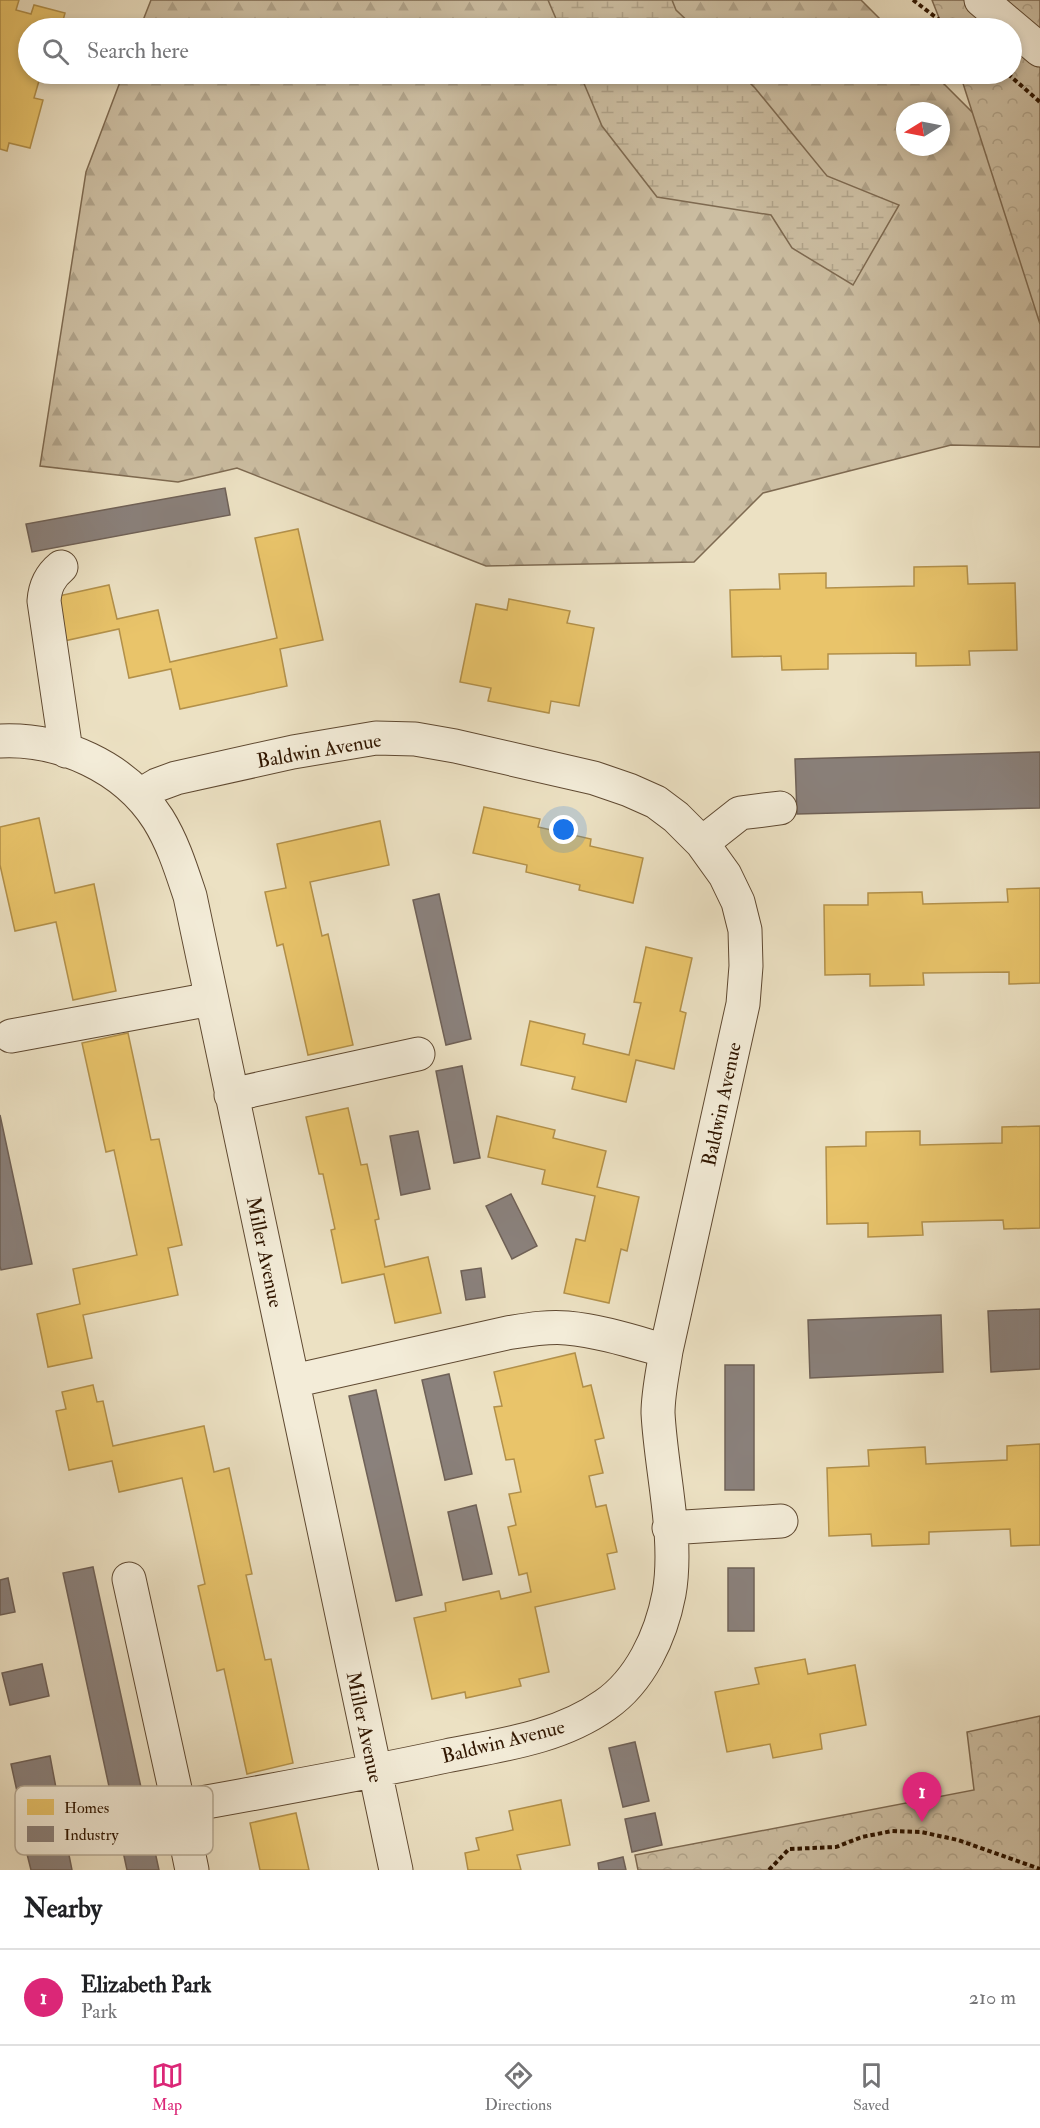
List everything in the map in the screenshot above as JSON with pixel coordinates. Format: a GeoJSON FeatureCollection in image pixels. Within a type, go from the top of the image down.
{"type":"FeatureCollection","features":[{"type":"Feature","properties":{"kind":"street"},"geometry":{"type":"LineString","coordinates":[[981,0],[1002,18]]}},
{"type":"Feature","properties":{"kind":"street"},"geometry":{"type":"LineString","coordinates":[[1022,35],[1040,50]]}},
{"type":"Feature","properties":{"kind":"street"},"geometry":{"type":"LineString","coordinates":[[61,567],[49,580],[44,601],[66,751]]}},
{"type":"Feature","properties":{"kind":"street","name":"Baldwin Avenue"},"geometry":{"type":"LineString","coordinates":[[140,795],[176,778],[293,752],[376,738],[415,739],[455,746],[594,778],[656,802],[676,817],[702,843],[724,875],[733,893],[745,930],[746,966],[743,1004],[666,1351],[658,1412],[672,1560],[663,1623],[648,1655],[632,1680],[606,1704],[577,1722],[530,1738],[375,1772],[213,1801]]}},
{"type":"Feature","properties":{"kind":"street","name":"Miller Avenue"},"geometry":{"type":"LineString","coordinates":[[0,741],[21,740],[93,760],[140,795],[158,819],[178,857],[190,896],[396,1870]]}},
{"type":"Feature","properties":{"kind":"street"},"geometry":{"type":"LineString","coordinates":[[702,843],[740,813],[780,808]]}},
{"type":"Feature","properties":{"kind":"street"},"geometry":{"type":"LineString","coordinates":[[10,1036],[211,999]]}},
{"type":"Feature","properties":{"kind":"street"},"geometry":{"type":"LineString","coordinates":[[231,1095],[418,1054]]}},
{"type":"Feature","properties":{"kind":"street"},"geometry":{"type":"LineString","coordinates":[[293,1382],[532,1329],[566,1328],[603,1334],[666,1351]]}},
{"type":"Feature","properties":{"kind":"street"},"geometry":{"type":"LineString","coordinates":[[669,1528],[781,1521]]}},
{"type":"Feature","properties":{"kind":"street"},"geometry":{"type":"LineString","coordinates":[[129,1579],[174,1786]]}},
{"type":"Feature","properties":{"kind":"street"},"geometry":{"type":"LineString","coordinates":[[189,1855],[192,1870]]}},
{"type":"Feature","properties":{"kind":"path"},"geometry":{"type":"LineString","coordinates":[[914,0],[937,18]]}},
{"type":"Feature","properties":{"kind":"path"},"geometry":{"type":"LineString","coordinates":[[1019,84],[1040,102]]}},
{"type":"Feature","properties":{"kind":"path"},"geometry":{"type":"LineString","coordinates":[[769,1870],[789,1850],[836,1846],[862,1837],[892,1831],[921,1832],[958,1840],[1040,1869]]}},
{"type":"Feature","properties":{"kind":"green space"},"geometry":{"type":"Polygon","coordinates":[[[151,0],[861,0],[879,18],[144,18],[151,0]]]}},
{"type":"Feature","properties":{"kind":"green space"},"geometry":{"type":"Polygon","coordinates":[[[548,0],[672,0],[676,10],[684,18],[556,18],[548,0]]]}},
{"type":"Feature","properties":{"kind":"green space"},"geometry":{"type":"Polygon","coordinates":[[[932,0],[1040,0],[1040,324],[963,84],[1022,84],[1022,18],[939,18],[932,0]]]}},
{"type":"Feature","properties":{"kind":"green space"},"geometry":{"type":"Polygon","coordinates":[[[119,84],[944,84],[1005,145],[1040,248],[1040,447],[951,445],[763,493],[694,562],[486,566],[237,468],[178,482],[40,466],[86,172],[119,84]]]}},
{"type":"Feature","properties":{"kind":"green space"},"geometry":{"type":"Polygon","coordinates":[[[584,84],[751,84],[827,176],[899,205],[853,285],[792,248],[771,215],[657,197],[602,126],[584,84]]]}},
{"type":"Feature","properties":{"kind":"green space"},"geometry":{"type":"Polygon","coordinates":[[[1040,1716],[1040,1870],[638,1870],[635,1855],[974,1790],[967,1732],[1040,1716]]]}},
{"type":"Feature","properties":{"kind":"building: Homes"},"geometry":{"type":"Polygon","coordinates":[[[0,0],[19,0],[16,10],[31,14],[34,5],[65,13],[64,18],[18,18],[18,84],[38,84],[34,98],[43,100],[30,148],[9,143],[7,151],[0,149],[0,0]]]}},
{"type":"Feature","properties":{"kind":"building: Homes"},"geometry":{"type":"Polygon","coordinates":[[[298,529],[323,640],[280,649],[287,686],[180,709],[171,669],[129,678],[119,629],[64,641],[54,597],[109,585],[117,619],[158,610],[170,662],[277,638],[255,538],[298,529]]]}},
{"type":"Feature","properties":{"kind":"building: Homes"},"geometry":{"type":"Polygon","coordinates":[[[967,566],[968,584],[1015,583],[1017,650],[969,651],[970,665],[916,666],[916,653],[828,654],[828,669],[782,670],[781,656],[732,657],[730,590],[780,589],[779,574],[826,573],[826,588],[914,586],[914,567],[967,566]]]}},
{"type":"Feature","properties":{"kind":"building: Homes"},"geometry":{"type":"Polygon","coordinates":[[[509,599],[570,611],[567,623],[594,628],[579,706],[551,701],[549,713],[488,701],[491,688],[460,682],[476,604],[507,610],[509,599]]]}},
{"type":"Feature","properties":{"kind":"building: Homes"},"geometry":{"type":"Polygon","coordinates":[[[484,807],[540,819],[538,827],[591,839],[590,846],[643,858],[633,903],[579,890],[580,885],[526,872],[527,865],[473,853],[484,807]]]}},
{"type":"Feature","properties":{"kind":"building: Homes"},"geometry":{"type":"Polygon","coordinates":[[[39,818],[55,893],[94,884],[116,991],[73,1000],[56,922],[15,931],[0,865],[0,827],[39,818]]]}},
{"type":"Feature","properties":{"kind":"building: Homes"},"geometry":{"type":"Polygon","coordinates":[[[380,821],[389,865],[310,882],[322,936],[328,934],[353,1045],[308,1055],[283,944],[277,946],[265,892],[286,888],[277,844],[380,821]]]}},
{"type":"Feature","properties":{"kind":"building: Homes"},"geometry":{"type":"Polygon","coordinates":[[[1040,888],[1040,983],[1009,984],[1009,972],[923,973],[924,985],[870,986],[870,974],[825,975],[824,905],[868,905],[868,893],[922,892],[923,904],[1008,902],[1007,889],[1040,888]]]}},
{"type":"Feature","properties":{"kind":"building: Homes"},"geometry":{"type":"Polygon","coordinates":[[[646,947],[692,958],[680,1011],[686,1013],[674,1069],[636,1060],[626,1102],[572,1089],[575,1077],[521,1065],[530,1021],[585,1034],[583,1044],[629,1055],[641,1003],[634,1002],[646,947]]]}},
{"type":"Feature","properties":{"kind":"building: Homes"},"geometry":{"type":"Polygon","coordinates":[[[128,1033],[151,1140],[159,1139],[182,1245],[168,1248],[178,1295],[83,1315],[92,1358],[48,1367],[37,1314],[80,1304],[73,1269],[137,1255],[114,1150],[106,1152],[82,1043],[128,1033]]]}},
{"type":"Feature","properties":{"kind":"building: Homes"},"geometry":{"type":"Polygon","coordinates":[[[348,1108],[361,1165],[367,1164],[379,1219],[375,1220],[385,1267],[428,1257],[441,1313],[395,1323],[384,1274],[342,1283],[331,1230],[335,1229],[323,1174],[319,1174],[306,1117],[348,1108]]]}},
{"type":"Feature","properties":{"kind":"building: Homes"},"geometry":{"type":"Polygon","coordinates":[[[497,1116],[555,1130],[553,1138],[606,1151],[597,1187],[639,1197],[627,1251],[621,1249],[609,1303],[564,1293],[576,1239],[585,1241],[595,1196],[542,1184],[545,1170],[488,1157],[497,1116]]]}},
{"type":"Feature","properties":{"kind":"building: Homes"},"geometry":{"type":"Polygon","coordinates":[[[1040,1126],[1040,1228],[1004,1229],[1003,1220],[922,1222],[923,1235],[868,1237],[868,1223],[827,1224],[826,1147],[866,1146],[866,1132],[920,1131],[920,1145],[1002,1143],[1002,1127],[1040,1126]]]}},
{"type":"Feature","properties":{"kind":"building: Homes"},"geometry":{"type":"Polygon","coordinates":[[[575,1353],[583,1387],[591,1385],[604,1438],[595,1440],[603,1473],[589,1476],[596,1507],[606,1505],[617,1552],[607,1554],[615,1589],[535,1607],[549,1672],[519,1679],[521,1686],[466,1698],[465,1692],[432,1699],[414,1618],[446,1611],[445,1603],[499,1591],[501,1599],[531,1592],[527,1573],[519,1575],[508,1527],[516,1525],[509,1494],[521,1492],[514,1459],[506,1460],[494,1407],[502,1406],[494,1372],[575,1353]]]}},
{"type":"Feature","properties":{"kind":"building: Homes"},"geometry":{"type":"Polygon","coordinates":[[[93,1385],[97,1402],[103,1401],[113,1446],[204,1426],[214,1472],[229,1468],[252,1574],[246,1575],[265,1660],[271,1659],[293,1763],[247,1774],[224,1669],[217,1671],[198,1586],[205,1584],[182,1478],[119,1492],[112,1461],[69,1470],[56,1411],[66,1409],[62,1392],[93,1385]]]}},
{"type":"Feature","properties":{"kind":"building: Homes"},"geometry":{"type":"Polygon","coordinates":[[[1040,1444],[1040,1545],[1011,1546],[1010,1529],[929,1532],[929,1544],[872,1546],[871,1534],[829,1536],[827,1468],[869,1466],[868,1450],[925,1447],[926,1464],[1007,1460],[1007,1446],[1040,1444]]]}},
{"type":"Feature","properties":{"kind":"building: Homes"},"geometry":{"type":"Polygon","coordinates":[[[805,1659],[808,1674],[855,1665],[866,1725],[820,1734],[822,1749],[773,1758],[770,1744],[727,1752],[715,1692],[759,1684],[755,1668],[805,1659]]]}},
{"type":"Feature","properties":{"kind":"building: Homes"},"geometry":{"type":"Polygon","coordinates":[[[561,1800],[570,1845],[517,1855],[521,1870],[468,1870],[465,1853],[479,1850],[476,1838],[513,1830],[509,1811],[561,1800]]]}},
{"type":"Feature","properties":{"kind":"building: Homes"},"geometry":{"type":"Polygon","coordinates":[[[296,1813],[309,1870],[260,1870],[250,1823],[296,1813]]]}},
{"type":"Feature","properties":{"kind":"building: Industry"},"geometry":{"type":"Polygon","coordinates":[[[225,488],[230,515],[32,552],[26,524],[225,488]]]}},
{"type":"Feature","properties":{"kind":"building: Industry"},"geometry":{"type":"Polygon","coordinates":[[[1040,752],[1040,808],[797,814],[795,759],[1040,752]]]}},
{"type":"Feature","properties":{"kind":"building: Industry"},"geometry":{"type":"Polygon","coordinates":[[[439,894],[471,1039],[446,1045],[413,900],[439,894]]]}},
{"type":"Feature","properties":{"kind":"building: Industry"},"geometry":{"type":"Polygon","coordinates":[[[462,1066],[480,1158],[454,1163],[436,1071],[462,1066]]]}},
{"type":"Feature","properties":{"kind":"building: Industry"},"geometry":{"type":"Polygon","coordinates":[[[0,1115],[32,1264],[1,1270],[0,1266],[0,1115]]]}},
{"type":"Feature","properties":{"kind":"building: Industry"},"geometry":{"type":"Polygon","coordinates":[[[418,1131],[430,1189],[401,1195],[390,1136],[418,1131]]]}},
{"type":"Feature","properties":{"kind":"building: Industry"},"geometry":{"type":"Polygon","coordinates":[[[511,1194],[537,1246],[512,1259],[486,1206],[511,1194]]]}},
{"type":"Feature","properties":{"kind":"building: Industry"},"geometry":{"type":"Polygon","coordinates":[[[481,1268],[485,1297],[466,1300],[461,1271],[481,1268]]]}},
{"type":"Feature","properties":{"kind":"building: Industry"},"geometry":{"type":"Polygon","coordinates":[[[1040,1309],[1040,1369],[991,1372],[988,1311],[1040,1309]]]}},
{"type":"Feature","properties":{"kind":"building: Industry"},"geometry":{"type":"Polygon","coordinates":[[[941,1315],[943,1372],[810,1378],[808,1320],[941,1315]]]}},
{"type":"Feature","properties":{"kind":"building: Industry"},"geometry":{"type":"Polygon","coordinates":[[[725,1365],[754,1365],[754,1490],[725,1490],[725,1365]]]}},
{"type":"Feature","properties":{"kind":"building: Industry"},"geometry":{"type":"Polygon","coordinates":[[[449,1374],[472,1474],[445,1480],[422,1380],[449,1374]]]}},
{"type":"Feature","properties":{"kind":"building: Industry"},"geometry":{"type":"Polygon","coordinates":[[[376,1390],[422,1595],[396,1601],[349,1396],[376,1390]]]}},
{"type":"Feature","properties":{"kind":"building: Industry"},"geometry":{"type":"Polygon","coordinates":[[[476,1505],[492,1574],[463,1580],[448,1512],[476,1505]]]}},
{"type":"Feature","properties":{"kind":"building: Industry"},"geometry":{"type":"Polygon","coordinates":[[[93,1567],[141,1786],[109,1786],[63,1573],[93,1567]]]}},
{"type":"Feature","properties":{"kind":"building: Industry"},"geometry":{"type":"Polygon","coordinates":[[[728,1568],[754,1568],[754,1631],[728,1631],[728,1568]]]}},
{"type":"Feature","properties":{"kind":"building: Industry"},"geometry":{"type":"Polygon","coordinates":[[[8,1578],[15,1612],[0,1615],[0,1580],[8,1578]]]}},
{"type":"Feature","properties":{"kind":"building: Industry"},"geometry":{"type":"Polygon","coordinates":[[[42,1664],[49,1696],[10,1705],[2,1673],[42,1664]]]}},
{"type":"Feature","properties":{"kind":"building: Industry"},"geometry":{"type":"Polygon","coordinates":[[[635,1742],[649,1801],[623,1807],[609,1748],[635,1742]]]}},
{"type":"Feature","properties":{"kind":"building: Industry"},"geometry":{"type":"Polygon","coordinates":[[[50,1756],[56,1786],[16,1786],[11,1764],[50,1756]]]}},
{"type":"Feature","properties":{"kind":"building: Industry"},"geometry":{"type":"Polygon","coordinates":[[[655,1813],[662,1845],[632,1852],[625,1819],[655,1813]]]}},
{"type":"Feature","properties":{"kind":"building: Industry"},"geometry":{"type":"Polygon","coordinates":[[[27,1855],[69,1855],[72,1870],[31,1870],[27,1855]]]}},
{"type":"Feature","properties":{"kind":"building: Industry"},"geometry":{"type":"Polygon","coordinates":[[[124,1855],[156,1855],[159,1870],[127,1870],[124,1855]]]}},
{"type":"Feature","properties":{"kind":"building: Industry"},"geometry":{"type":"Polygon","coordinates":[[[623,1857],[626,1870],[599,1870],[598,1863],[623,1857]]]}},
{"type":"Feature","properties":{"kind":"place","name":"Elizabeth Park"},"geometry":{"type":"Point","coordinates":[922,1822]}}]}
